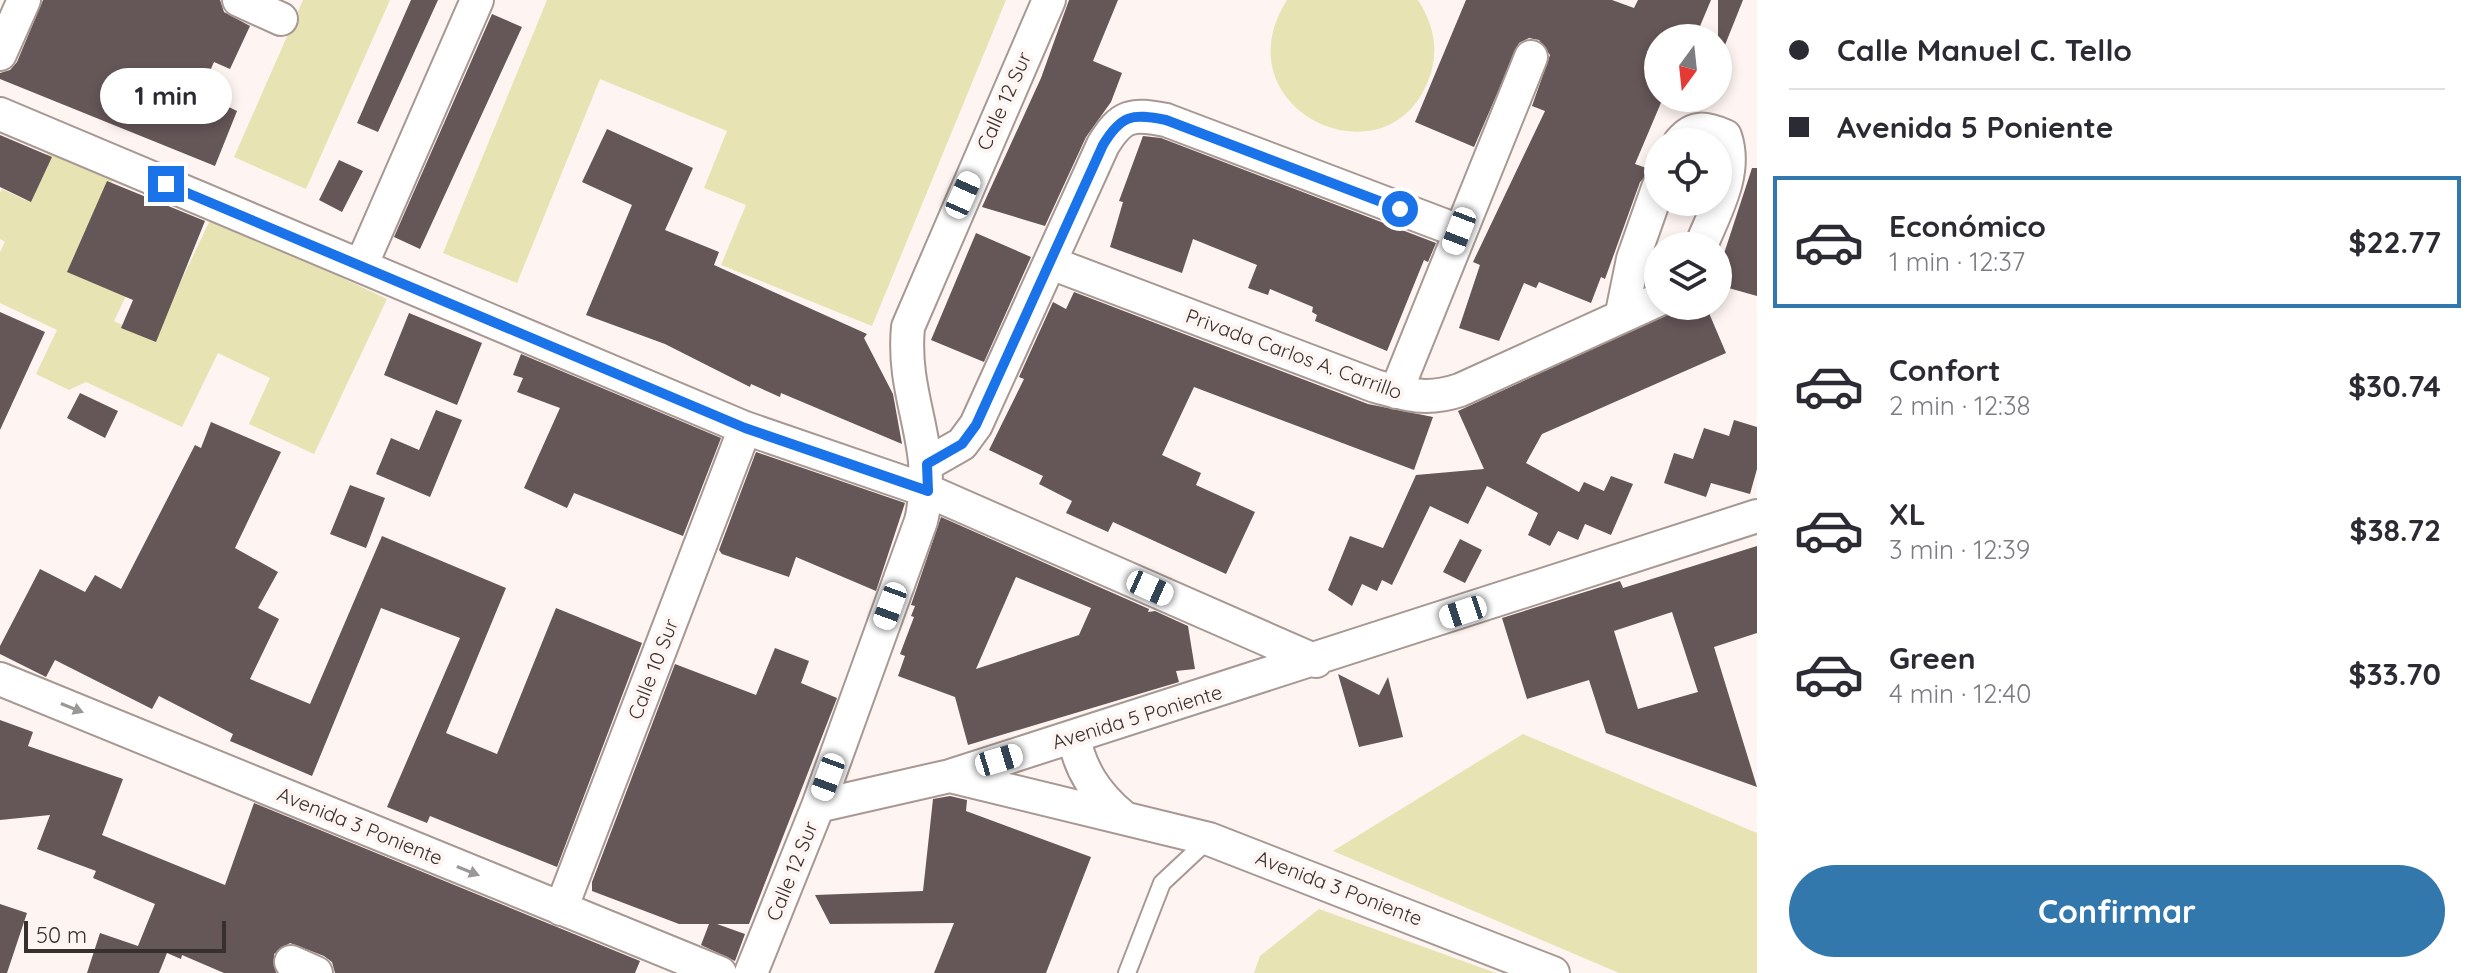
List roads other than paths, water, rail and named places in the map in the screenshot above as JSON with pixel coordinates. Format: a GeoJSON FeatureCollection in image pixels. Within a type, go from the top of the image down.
{"type":"FeatureCollection","features":[{"type":"Feature","properties":{"kind":"street"},"geometry":{"type":"LineString","coordinates":[[0,54],[24,0]]}},
{"type":"Feature","properties":{"kind":"street"},"geometry":{"type":"LineString","coordinates":[[239,0],[281,19]]}},
{"type":"Feature","properties":{"kind":"street"},"geometry":{"type":"LineString","coordinates":[[361,266],[477,0]]}},
{"type":"Feature","properties":{"kind":"street","name":"Calle 12 Sur"},"geometry":{"type":"LineString","coordinates":[[751,973],[818,806],[921,521],[928,478],[905,361],[908,327],[1049,0]]}},
{"type":"Feature","properties":{"kind":"street"},"geometry":{"type":"LineString","coordinates":[[1396,392],[1531,57]]}},
{"type":"Feature","properties":{"kind":"street"},"geometry":{"type":"LineString","coordinates":[[0,114],[745,428],[928,478],[1316,661]]}},
{"type":"Feature","properties":{"kind":"street"},"geometry":{"type":"LineString","coordinates":[[928,478],[976,425],[1103,145],[1114,127],[1127,118],[1143,115],[1166,120],[1459,231]]}},
{"type":"Feature","properties":{"kind":"street"},"geometry":{"type":"LineString","coordinates":[[1622,313],[1633,259],[1648,216]]}},
{"type":"Feature","properties":{"kind":"street","name":"Privada Carlos A. Carrillo"},"geometry":{"type":"LineString","coordinates":[[1051,263],[1414,397],[1449,393],[1644,305]]}},
{"type":"Feature","properties":{"kind":"street","name":"Calle 10 Sur"},"geometry":{"type":"LineString","coordinates":[[561,909],[745,428]]}},
{"type":"Feature","properties":{"kind":"street","name":"Avenida 5 Poniente"},"geometry":{"type":"LineString","coordinates":[[818,806],[950,776],[1316,661],[1757,516]]}},
{"type":"Feature","properties":{"kind":"street","name":"Avenida 3 Poniente"},"geometry":{"type":"LineString","coordinates":[[0,679],[720,973]]}},
{"type":"Feature","properties":{"kind":"street"},"geometry":{"type":"LineString","coordinates":[[1074,737],[1081,766],[1090,782],[1122,816]]}},
{"type":"Feature","properties":{"kind":"street","name":"Avenida 3 Poniente"},"geometry":{"type":"LineString","coordinates":[[950,776],[1209,839],[1553,973]]}},
{"type":"Feature","properties":{"kind":"lane"},"geometry":{"type":"LineString","coordinates":[[1127,973],[1162,883],[1209,839]]}}]}
